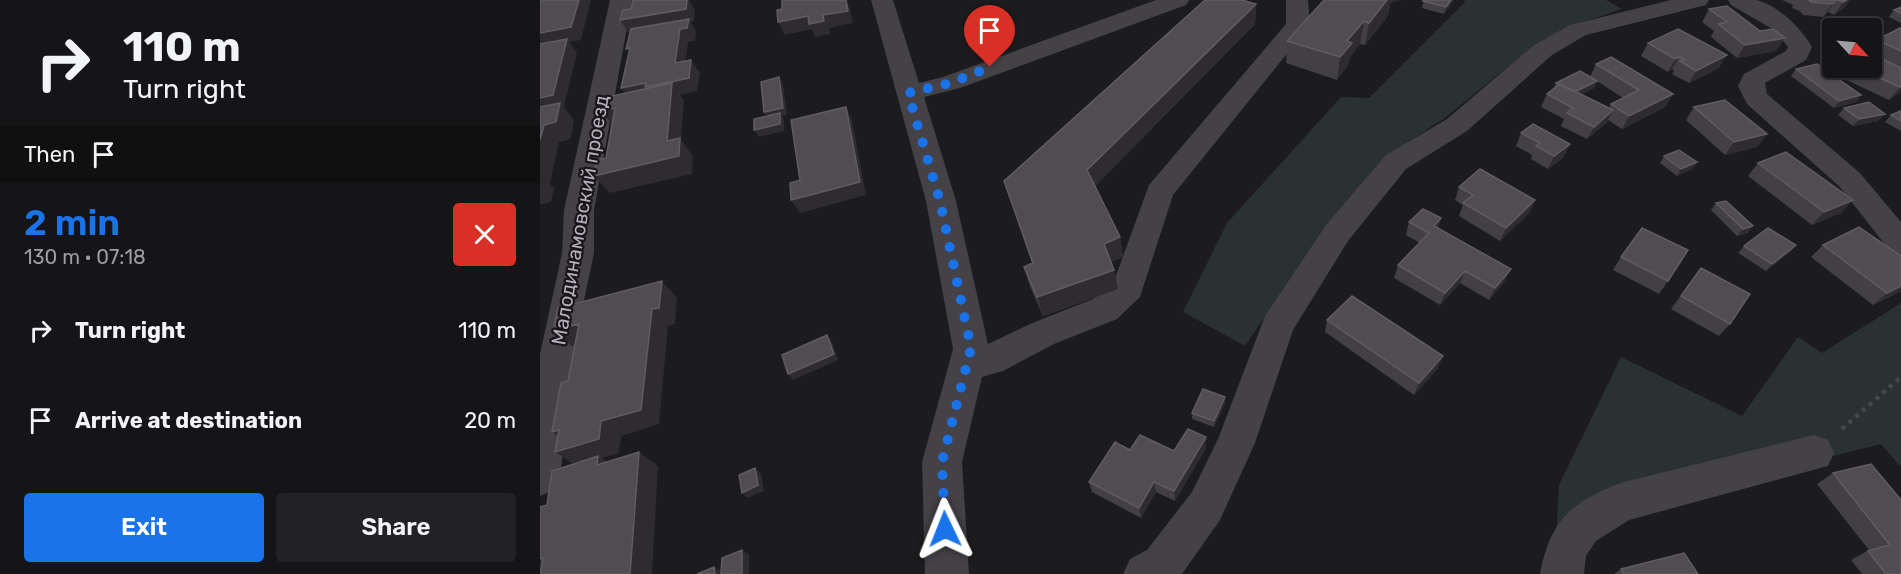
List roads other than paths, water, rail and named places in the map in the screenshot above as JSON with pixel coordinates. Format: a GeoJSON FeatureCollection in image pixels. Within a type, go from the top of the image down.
{"type":"FeatureCollection","features":[{"type":"Feature","properties":{"kind":"street","name":"Малодинамовский проезд"},"geometry":{"type":"LineString","coordinates":[[540,477],[562,324],[578,253],[579,210],[621,0]]}},
{"type":"Feature","properties":{"kind":"street"},"geometry":{"type":"LineString","coordinates":[[882,0],[940,201],[971,348],[942,462],[947,574]]}},
{"type":"Feature","properties":{"kind":"street"},"geometry":{"type":"LineString","coordinates":[[908,93],[951,83],[1178,0]]}},
{"type":"Feature","properties":{"kind":"street"},"geometry":{"type":"LineString","coordinates":[[967,366],[990,360],[1042,334],[1105,309],[1128,288],[1159,192],[1298,25],[1297,0]]}},
{"type":"Feature","properties":{"kind":"street"},"geometry":{"type":"LineString","coordinates":[[1145,574],[1162,565],[1206,506],[1236,443],[1277,326],[1337,233],[1396,162],[1457,125],[1543,50],[1578,30],[1698,0]]}},
{"type":"Feature","properties":{"kind":"street"},"geometry":{"type":"LineString","coordinates":[[1739,0],[1779,22],[1795,36],[1800,47],[1797,55],[1752,79],[1750,86],[1756,98],[1850,180],[1901,243]]}},
{"type":"Feature","properties":{"kind":"street"},"geometry":{"type":"LineString","coordinates":[[1564,562],[1581,527],[1620,503],[1814,453]]}}]}
